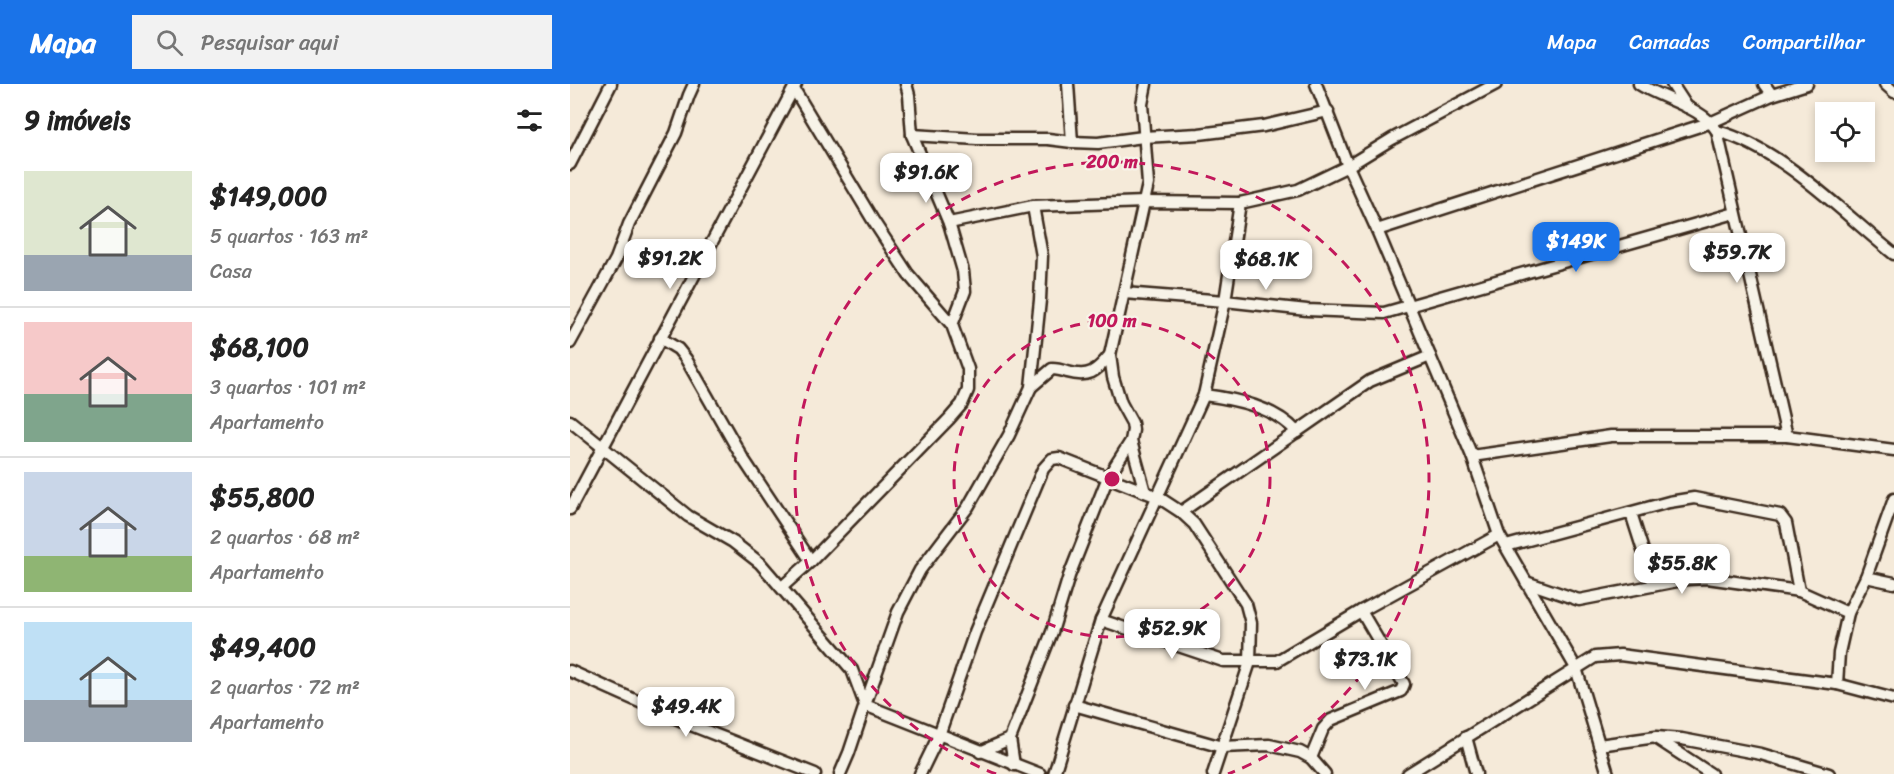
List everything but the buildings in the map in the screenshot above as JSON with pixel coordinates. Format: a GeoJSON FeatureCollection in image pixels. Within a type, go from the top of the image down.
{"type":"FeatureCollection","features":[{"type":"Feature","properties":{"kind":"street"},"geometry":{"type":"LineString","coordinates":[[570,164],[611,84]]}},
{"type":"Feature","properties":{"kind":"street"},"geometry":{"type":"LineString","coordinates":[[570,343],[616,259],[630,224],[676,133],[688,94],[694,84]]}},
{"type":"Feature","properties":{"kind":"street"},"geometry":{"type":"LineString","coordinates":[[906,84],[912,135],[949,223],[962,265],[965,291],[952,325]]}},
{"type":"Feature","properties":{"kind":"street"},"geometry":{"type":"LineString","coordinates":[[1068,84],[1072,142]]}},
{"type":"Feature","properties":{"kind":"street"},"geometry":{"type":"LineString","coordinates":[[1014,765],[1010,739],[1052,632],[1069,576],[1108,477],[1131,441],[1132,423],[1121,403],[1113,377],[1110,355],[1149,177],[1143,136],[1142,104],[1146,84]]}},
{"type":"Feature","properties":{"kind":"street"},"geometry":{"type":"LineString","coordinates":[[1316,84],[1348,166],[1472,456],[1499,535],[1576,668],[1608,774]]}},
{"type":"Feature","properties":{"kind":"street"},"geometry":{"type":"LineString","coordinates":[[949,223],[1033,206],[1145,202],[1240,203],[1298,190],[1348,166],[1392,139],[1496,84]]}},
{"type":"Feature","properties":{"kind":"street"},"geometry":{"type":"LineString","coordinates":[[1639,84],[1687,108],[1714,127],[1770,155],[1808,183],[1894,254]]}},
{"type":"Feature","properties":{"kind":"street"},"geometry":{"type":"LineString","coordinates":[[1672,84],[1687,108]]}},
{"type":"Feature","properties":{"kind":"street"},"geometry":{"type":"LineString","coordinates":[[1764,84],[1772,95]]}},
{"type":"Feature","properties":{"kind":"street"},"geometry":{"type":"LineString","coordinates":[[1377,230],[1714,127],[1772,95],[1807,84]]}},
{"type":"Feature","properties":{"kind":"street"},"geometry":{"type":"LineString","coordinates":[[1885,84],[1894,93]]}},
{"type":"Feature","properties":{"kind":"street"},"geometry":{"type":"LineString","coordinates":[[782,587],[811,561],[962,404],[968,390],[968,369],[952,325],[908,274],[874,222],[795,86]]}},
{"type":"Feature","properties":{"kind":"street"},"geometry":{"type":"LineString","coordinates":[[570,509],[795,86]]}},
{"type":"Feature","properties":{"kind":"street"},"geometry":{"type":"LineString","coordinates":[[912,135],[977,139],[1048,139],[1098,143],[1143,136],[1199,134],[1264,126],[1328,111]]}},
{"type":"Feature","properties":{"kind":"street"},"geometry":{"type":"LineString","coordinates":[[1714,127],[1787,436]]}},
{"type":"Feature","properties":{"kind":"street"},"geometry":{"type":"LineString","coordinates":[[1054,774],[1101,620],[1204,394],[1225,300],[1240,203]]}},
{"type":"Feature","properties":{"kind":"street"},"geometry":{"type":"LineString","coordinates":[[840,774],[898,612],[920,570],[968,507],[1010,435],[1031,387],[1042,256],[1033,206]]}},
{"type":"Feature","properties":{"kind":"street"},"geometry":{"type":"LineString","coordinates":[[1124,293],[1225,300],[1307,310],[1384,313],[1735,213]]}},
{"type":"Feature","properties":{"kind":"street"},"geometry":{"type":"LineString","coordinates":[[660,338],[678,349],[686,359],[742,457],[811,561]]}},
{"type":"Feature","properties":{"kind":"street"},"geometry":{"type":"LineString","coordinates":[[1031,387],[1052,369],[1080,375],[1089,374],[1098,370],[1110,355]]}},
{"type":"Feature","properties":{"kind":"street"},"geometry":{"type":"LineString","coordinates":[[1181,512],[1370,381],[1430,356]]}},
{"type":"Feature","properties":{"kind":"street"},"geometry":{"type":"LineString","coordinates":[[1204,394],[1226,398],[1272,413],[1288,421],[1297,432]]}},
{"type":"Feature","properties":{"kind":"street"},"geometry":{"type":"LineString","coordinates":[[570,421],[688,516],[760,562],[852,670],[865,705],[1040,774]]}},
{"type":"Feature","properties":{"kind":"street"},"geometry":{"type":"LineString","coordinates":[[1472,456],[1611,436],[1787,436],[1894,450]]}},
{"type":"Feature","properties":{"kind":"street"},"geometry":{"type":"LineString","coordinates":[[1131,441],[1145,492]]}},
{"type":"Feature","properties":{"kind":"street"},"geometry":{"type":"LineString","coordinates":[[920,774],[939,735],[975,632],[1047,463],[1059,458],[1158,496],[1181,512],[1194,524],[1246,604],[1251,623],[1250,662],[1213,774]]}},
{"type":"Feature","properties":{"kind":"street"},"geometry":{"type":"LineString","coordinates":[[1506,546],[1669,502],[1694,498],[1780,515],[1786,523],[1799,591]]}},
{"type":"Feature","properties":{"kind":"street"},"geometry":{"type":"LineString","coordinates":[[1837,684],[1839,653],[1848,613],[1866,577],[1894,499]]}},
{"type":"Feature","properties":{"kind":"street"},"geometry":{"type":"LineString","coordinates":[[1630,513],[1654,585]]}},
{"type":"Feature","properties":{"kind":"street"},"geometry":{"type":"LineString","coordinates":[[1101,620],[1223,661],[1250,662],[1281,659],[1361,611],[1499,535]]}},
{"type":"Feature","properties":{"kind":"street"},"geometry":{"type":"LineString","coordinates":[[1866,577],[1894,583]]}},
{"type":"Feature","properties":{"kind":"street"},"geometry":{"type":"LineString","coordinates":[[1526,582],[1579,600],[1688,579],[1707,578],[1799,591],[1848,613]]}},
{"type":"Feature","properties":{"kind":"street"},"geometry":{"type":"LineString","coordinates":[[1311,758],[1326,723],[1404,688],[1404,684],[1361,611]]}},
{"type":"Feature","properties":{"kind":"street"},"geometry":{"type":"LineString","coordinates":[[1408,774],[1595,657],[1620,655],[1837,684],[1894,699]]}},
{"type":"Feature","properties":{"kind":"street"},"geometry":{"type":"LineString","coordinates":[[570,671],[691,725],[815,774]]}},
{"type":"Feature","properties":{"kind":"street"},"geometry":{"type":"LineString","coordinates":[[1074,705],[1222,747],[1269,745],[1300,752],[1311,758],[1324,774]]}},
{"type":"Feature","properties":{"kind":"street"},"geometry":{"type":"LineString","coordinates":[[1466,737],[1476,774]]}},
{"type":"Feature","properties":{"kind":"street"},"geometry":{"type":"LineString","coordinates":[[1599,745],[1656,737],[1682,739],[1761,754],[1829,774]]}},
{"type":"Feature","properties":{"kind":"street"},"geometry":{"type":"LineString","coordinates":[[1656,737],[1711,774]]}},
{"type":"Feature","properties":{"kind":"street"},"geometry":{"type":"LineString","coordinates":[[980,752],[1010,739]]}}]}
